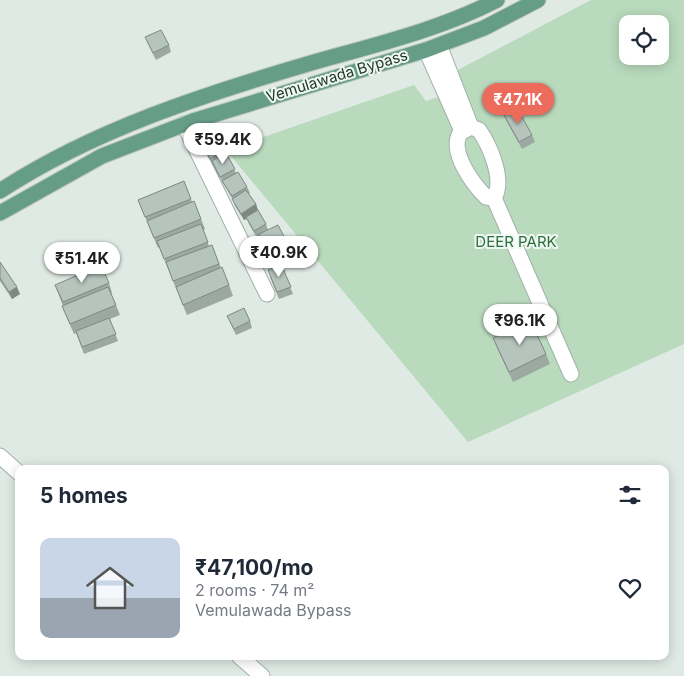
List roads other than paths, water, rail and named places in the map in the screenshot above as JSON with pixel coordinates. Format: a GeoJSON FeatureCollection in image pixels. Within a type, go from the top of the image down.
{"type":"FeatureCollection","features":[{"type":"Feature","properties":{"kind":"main road","name":"Vemulawada Bypass"},"geometry":{"type":"LineString","coordinates":[[0,190],[94,140],[187,103],[308,64],[412,35],[476,11],[497,0]]}},
{"type":"Feature","properties":{"kind":"main road","name":"Vemulawada Bypass"},"geometry":{"type":"LineString","coordinates":[[0,213],[102,156],[184,124],[314,82],[433,47],[484,28],[538,0]]}},
{"type":"Feature","properties":{"kind":"street"},"geometry":{"type":"LineString","coordinates":[[433,47],[467,129]]}},
{"type":"Feature","properties":{"kind":"street"},"geometry":{"type":"LineString","coordinates":[[184,124],[267,294]]}},
{"type":"Feature","properties":{"kind":"street"},"geometry":{"type":"LineString","coordinates":[[467,129],[479,130],[489,149],[498,184],[494,198],[571,374]]}},
{"type":"Feature","properties":{"kind":"street"},"geometry":{"type":"LineString","coordinates":[[467,129],[457,143],[465,168],[482,194],[486,197],[494,198]]}},
{"type":"Feature","properties":{"kind":"street"},"geometry":{"type":"LineString","coordinates":[[0,456],[15,469]]}},
{"type":"Feature","properties":{"kind":"street"},"geometry":{"type":"LineString","coordinates":[[244,660],[262,676]]}},
{"type":"Feature","properties":{"kind":"park label","name":"DEER PARK"},"geometry":{"type":"Point","coordinates":[516,242]}}]}
